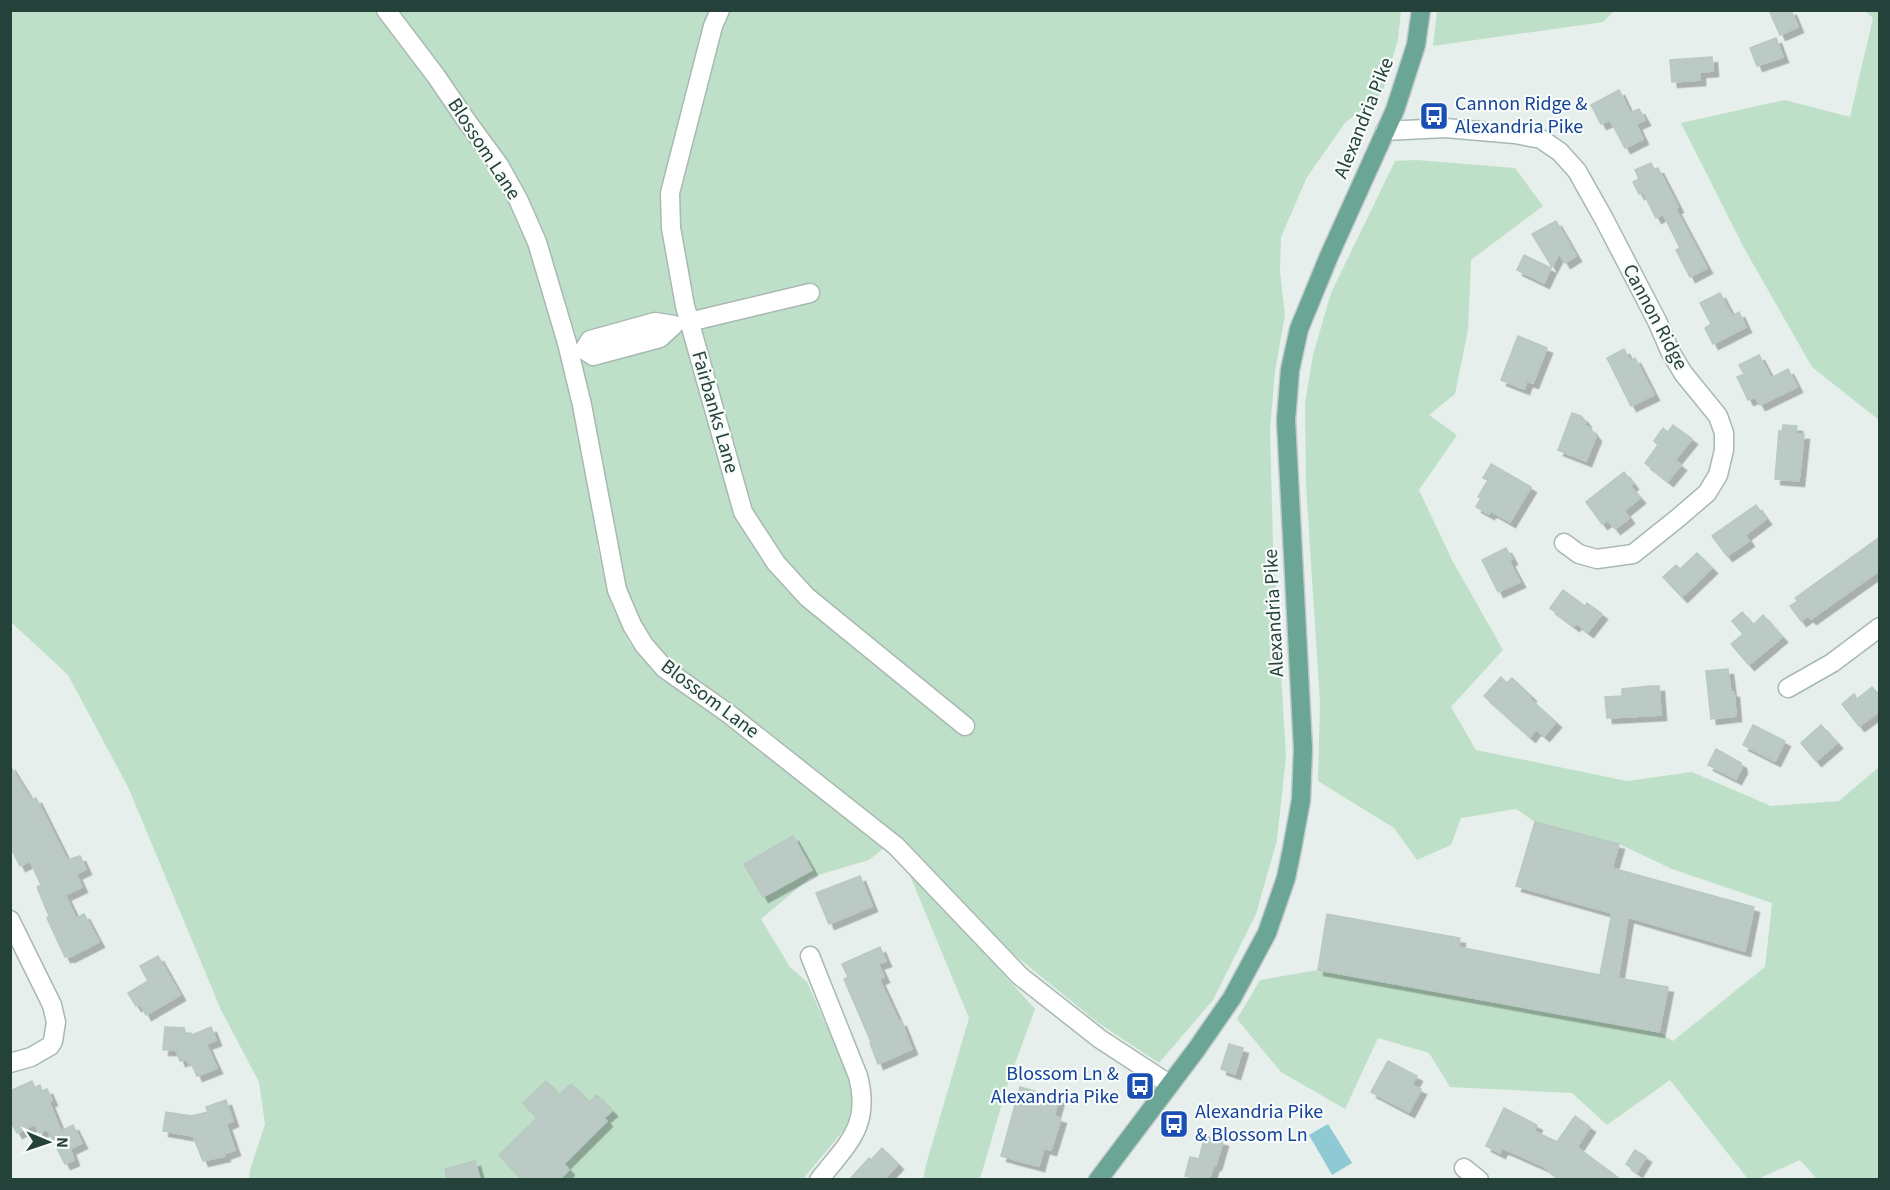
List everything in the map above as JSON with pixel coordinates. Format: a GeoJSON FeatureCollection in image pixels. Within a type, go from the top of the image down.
{"type":"FeatureCollection","features":[{"type":"Feature","properties":{"kind":"main road","name":"Alexandria Pike"},"geometry":{"type":"LineString","coordinates":[[1098,1179],[1220,1015],[1248,970],[1268,933],[1288,869],[1301,800],[1303,749],[1286,420],[1290,370],[1299,329],[1329,256],[1395,110],[1416,45],[1421,10]]}},
{"type":"Feature","properties":{"kind":"street","name":"Blossom Lane"},"geometry":{"type":"LineString","coordinates":[[386,10],[499,165],[518,199],[537,242],[577,384],[617,590],[632,625],[644,645],[665,669],[748,729],[896,846],[1020,976],[1100,1039],[1169,1084]]}},
{"type":"Feature","properties":{"kind":"street","name":"Fairbanks Lane"},"geometry":{"type":"LineString","coordinates":[[720,10],[713,26],[670,193],[671,228],[689,322],[743,512],[776,563],[807,597],[965,726]]}},
{"type":"Feature","properties":{"kind":"street","name":"Cannon Ridge"},"geometry":{"type":"LineString","coordinates":[[1385,131],[1445,128],[1515,134],[1541,140],[1560,152],[1577,171],[1604,219],[1674,358],[1683,373],[1718,416],[1724,434],[1725,450],[1718,476],[1707,493],[1678,518],[1633,554],[1596,559],[1579,554],[1564,543]]}},
{"type":"Feature","properties":{"kind":"street"},"geometry":{"type":"LineString","coordinates":[[689,322],[810,293]]}},
{"type":"Feature","properties":{"kind":"street"},"geometry":{"type":"LineString","coordinates":[[1788,688],[1832,663],[1880,627]]}},
{"type":"Feature","properties":{"kind":"street"},"geometry":{"type":"LineString","coordinates":[[10,920],[52,1005],[56,1022],[53,1041],[46,1050],[10,1063]]}},
{"type":"Feature","properties":{"kind":"street"},"geometry":{"type":"LineString","coordinates":[[810,956],[863,1093],[862,1109],[856,1131],[819,1179]]}},
{"type":"Feature","properties":{"kind":"street"},"geometry":{"type":"LineString","coordinates":[[1464,1168],[1479,1179]]}},
{"type":"Feature","properties":{"kind":"green space"},"geometry":{"type":"Polygon","coordinates":[[[1437,10],[1614,11],[1603,22],[1433,46],[1437,10]]]}},
{"type":"Feature","properties":{"kind":"green space"},"geometry":{"type":"Polygon","coordinates":[[[10,11],[1401,11],[1398,40],[1382,93],[1345,123],[1307,177],[1281,237],[1280,271],[1285,315],[1275,371],[1270,430],[1273,544],[1286,756],[1277,840],[1256,914],[1213,1000],[1159,1063],[1097,1022],[1012,953],[879,819],[708,690],[658,649],[639,619],[623,576],[614,533],[597,545],[611,604],[630,644],[668,680],[886,846],[869,860],[811,877],[761,919],[790,967],[807,982],[848,1074],[853,1105],[848,1125],[803,1179],[249,1179],[265,1124],[259,1082],[221,1010],[128,787],[68,675],[11,622],[10,11]]]}},
{"type":"Feature","properties":{"kind":"green space"},"geometry":{"type":"Polygon","coordinates":[[[1865,11],[1880,11],[1879,420],[1812,367],[1744,248],[1681,123],[1785,100],[1850,117],[1873,18],[1865,11]]]}},
{"type":"Feature","properties":{"kind":"green space"},"geometry":{"type":"Polygon","coordinates":[[[1416,160],[1515,168],[1543,206],[1471,260],[1468,330],[1455,394],[1429,415],[1457,435],[1419,490],[1452,560],[1503,650],[1451,707],[1476,750],[1627,781],[1692,772],[1771,806],[1839,801],[1879,767],[1879,1179],[1817,1179],[1800,1160],[1758,1179],[1748,1179],[1670,1080],[1607,1125],[1572,1093],[1450,1087],[1429,1053],[1378,1038],[1345,1109],[1281,1072],[1237,1019],[1260,980],[1318,970],[1659,1032],[1673,1041],[1765,967],[1772,903],[1672,869],[1619,844],[1535,822],[1516,809],[1461,818],[1451,845],[1417,860],[1394,828],[1318,781],[1320,703],[1306,485],[1305,403],[1313,355],[1331,293],[1395,161],[1416,160]]]}},
{"type":"Feature","properties":{"kind":"green space"},"geometry":{"type":"Polygon","coordinates":[[[906,866],[1035,1009],[1008,1083],[980,1179],[923,1179],[969,1018],[906,866]]]}},
{"type":"Feature","properties":{"kind":"water"},"geometry":{"type":"Polygon","coordinates":[[[1328,1124],[1352,1163],[1332,1175],[1309,1135],[1328,1124]]]}},
{"type":"Feature","properties":{"kind":"building"},"geometry":{"type":"Polygon","coordinates":[[[1769,10],[1791,10],[1798,27],[1780,35],[1769,10]]]}},
{"type":"Feature","properties":{"kind":"building"},"geometry":{"type":"Polygon","coordinates":[[[1776,38],[1783,57],[1757,66],[1750,48],[1776,38]]]}},
{"type":"Feature","properties":{"kind":"building"},"geometry":{"type":"Polygon","coordinates":[[[1712,57],[1713,71],[1700,72],[1700,80],[1672,82],[1670,60],[1712,57]]]}},
{"type":"Feature","properties":{"kind":"building"},"geometry":{"type":"Polygon","coordinates":[[[1619,90],[1630,113],[1639,109],[1645,120],[1636,124],[1643,139],[1625,148],[1610,120],[1601,124],[1591,105],[1619,90]]]}},
{"type":"Feature","properties":{"kind":"building"},"geometry":{"type":"Polygon","coordinates":[[[1651,163],[1654,169],[1658,168],[1678,207],[1675,208],[1707,268],[1690,277],[1676,250],[1680,248],[1663,214],[1656,218],[1643,192],[1639,194],[1633,182],[1639,179],[1635,170],[1651,163]]]}},
{"type":"Feature","properties":{"kind":"building"},"geometry":{"type":"Polygon","coordinates":[[[1556,221],[1576,256],[1565,263],[1559,253],[1552,267],[1532,234],[1556,221]]]}},
{"type":"Feature","properties":{"kind":"building"},"geometry":{"type":"Polygon","coordinates":[[[1524,255],[1551,268],[1544,283],[1517,270],[1524,255]]]}},
{"type":"Feature","properties":{"kind":"building"},"geometry":{"type":"Polygon","coordinates":[[[1720,293],[1732,316],[1739,312],[1746,327],[1713,344],[1705,328],[1711,324],[1700,303],[1720,293]]]}},
{"type":"Feature","properties":{"kind":"building"},"geometry":{"type":"Polygon","coordinates":[[[1518,336],[1547,348],[1533,383],[1527,381],[1524,389],[1501,380],[1518,336]]]}},
{"type":"Feature","properties":{"kind":"building"},"geometry":{"type":"Polygon","coordinates":[[[1624,349],[1630,361],[1635,358],[1654,395],[1631,406],[1607,358],[1624,349]]]}},
{"type":"Feature","properties":{"kind":"building"},"geometry":{"type":"Polygon","coordinates":[[[1759,355],[1771,378],[1788,369],[1797,387],[1760,405],[1755,397],[1748,400],[1737,377],[1744,374],[1739,365],[1759,355]]]}},
{"type":"Feature","properties":{"kind":"building"},"geometry":{"type":"Polygon","coordinates":[[[1572,413],[1581,416],[1586,422],[1584,426],[1590,428],[1596,436],[1586,461],[1558,450],[1572,413]]]}},
{"type":"Feature","properties":{"kind":"building"},"geometry":{"type":"Polygon","coordinates":[[[1673,425],[1692,439],[1675,460],[1681,465],[1668,481],[1645,463],[1658,445],[1654,441],[1663,428],[1668,432],[1673,425]]]}},
{"type":"Feature","properties":{"kind":"building"},"geometry":{"type":"Polygon","coordinates":[[[1783,425],[1797,426],[1796,434],[1804,434],[1799,481],[1775,479],[1779,431],[1782,431],[1783,425]]]}},
{"type":"Feature","properties":{"kind":"building"},"geometry":{"type":"Polygon","coordinates":[[[1491,464],[1531,487],[1510,522],[1491,511],[1489,514],[1476,507],[1481,498],[1478,497],[1488,480],[1483,478],[1491,464]]]}},
{"type":"Feature","properties":{"kind":"building"},"geometry":{"type":"Polygon","coordinates":[[[1624,472],[1633,484],[1630,486],[1640,498],[1624,511],[1629,518],[1615,529],[1608,520],[1602,524],[1586,502],[1624,472]]]}},
{"type":"Feature","properties":{"kind":"building"},"geometry":{"type":"Polygon","coordinates":[[[1756,505],[1766,519],[1745,535],[1749,541],[1727,556],[1712,536],[1756,505]]]}},
{"type":"Feature","properties":{"kind":"building"},"geometry":{"type":"Polygon","coordinates":[[[1880,537],[1880,570],[1811,619],[1808,616],[1801,621],[1790,606],[1798,601],[1795,598],[1880,537]]]}},
{"type":"Feature","properties":{"kind":"building"},"geometry":{"type":"Polygon","coordinates":[[[1506,548],[1512,559],[1509,561],[1520,582],[1498,592],[1482,560],[1506,548]]]}},
{"type":"Feature","properties":{"kind":"building"},"geometry":{"type":"Polygon","coordinates":[[[1697,553],[1712,568],[1682,597],[1663,577],[1676,565],[1680,569],[1697,553]]]}},
{"type":"Feature","properties":{"kind":"building"},"geometry":{"type":"Polygon","coordinates":[[[1563,590],[1585,606],[1587,603],[1602,614],[1588,632],[1576,623],[1574,626],[1550,608],[1563,590]]]}},
{"type":"Feature","properties":{"kind":"building"},"geometry":{"type":"Polygon","coordinates":[[[1742,612],[1753,625],[1763,615],[1782,637],[1749,665],[1731,644],[1743,634],[1732,621],[1742,612]]]}},
{"type":"Feature","properties":{"kind":"building"},"geometry":{"type":"Polygon","coordinates":[[[1728,669],[1731,692],[1734,692],[1736,716],[1711,719],[1706,671],[1728,669]]]}},
{"type":"Feature","properties":{"kind":"building"},"geometry":{"type":"Polygon","coordinates":[[[1501,677],[1507,683],[1512,678],[1531,696],[1529,698],[1556,722],[1544,736],[1536,729],[1530,737],[1484,696],[1501,677]]]}},
{"type":"Feature","properties":{"kind":"building"},"geometry":{"type":"Polygon","coordinates":[[[1659,686],[1661,715],[1607,718],[1605,697],[1622,696],[1622,689],[1659,686]]]}},
{"type":"Feature","properties":{"kind":"building"},"geometry":{"type":"Polygon","coordinates":[[[1872,687],[1880,696],[1880,711],[1859,726],[1842,704],[1854,694],[1857,699],[1872,687]]]}},
{"type":"Feature","properties":{"kind":"building"},"geometry":{"type":"Polygon","coordinates":[[[1753,725],[1785,741],[1775,761],[1743,745],[1753,725]]]}},
{"type":"Feature","properties":{"kind":"building"},"geometry":{"type":"Polygon","coordinates":[[[1821,725],[1837,743],[1816,761],[1801,743],[1821,725]]]}},
{"type":"Feature","properties":{"kind":"building"},"geometry":{"type":"Polygon","coordinates":[[[1716,749],[1741,763],[1742,768],[1736,779],[1708,765],[1716,749]]]}},
{"type":"Feature","properties":{"kind":"building"},"geometry":{"type":"Polygon","coordinates":[[[10,766],[31,800],[36,798],[67,860],[80,856],[86,869],[76,874],[82,887],[65,895],[76,918],[84,914],[99,942],[69,957],[65,957],[47,918],[49,916],[37,887],[41,885],[30,861],[20,866],[10,846],[10,766]]]}},
{"type":"Feature","properties":{"kind":"building"},"geometry":{"type":"Polygon","coordinates":[[[1535,822],[1619,844],[1612,868],[1754,907],[1745,951],[1628,917],[1618,978],[1668,987],[1659,1032],[1318,970],[1327,914],[1460,938],[1459,947],[1600,975],[1612,913],[1516,886],[1535,822]]]}},
{"type":"Feature","properties":{"kind":"building"},"geometry":{"type":"Polygon","coordinates":[[[793,836],[812,870],[763,897],[744,864],[793,836]]]}},
{"type":"Feature","properties":{"kind":"building"},"geometry":{"type":"Polygon","coordinates":[[[860,876],[872,906],[829,924],[816,893],[860,876]]]}},
{"type":"Feature","properties":{"kind":"building"},"geometry":{"type":"Polygon","coordinates":[[[880,947],[886,961],[878,964],[884,977],[879,979],[899,1022],[901,1021],[912,1049],[878,1064],[844,979],[848,977],[842,964],[880,947]]]}},
{"type":"Feature","properties":{"kind":"building"},"geometry":{"type":"Polygon","coordinates":[[[158,956],[180,995],[146,1015],[140,1004],[136,1006],[128,993],[148,981],[140,966],[158,956]]]}},
{"type":"Feature","properties":{"kind":"building"},"geometry":{"type":"Polygon","coordinates":[[[165,1027],[184,1028],[186,1034],[191,1033],[192,1035],[211,1027],[216,1040],[206,1044],[217,1068],[197,1076],[191,1062],[189,1064],[186,1059],[180,1061],[176,1050],[163,1050],[165,1027]]]}},
{"type":"Feature","properties":{"kind":"building"},"geometry":{"type":"Polygon","coordinates":[[[1229,1044],[1243,1048],[1235,1074],[1221,1069],[1229,1044]]]}},
{"type":"Feature","properties":{"kind":"building"},"geometry":{"type":"Polygon","coordinates":[[[1388,1061],[1417,1076],[1412,1085],[1421,1089],[1409,1112],[1371,1092],[1388,1061]]]}},
{"type":"Feature","properties":{"kind":"building"},"geometry":{"type":"Polygon","coordinates":[[[32,1081],[35,1088],[40,1085],[42,1091],[47,1089],[52,1100],[49,1102],[61,1131],[73,1125],[82,1143],[70,1149],[74,1160],[65,1164],[47,1129],[39,1133],[35,1124],[17,1133],[10,1121],[10,1091],[32,1081]]]}},
{"type":"Feature","properties":{"kind":"building"},"geometry":{"type":"Polygon","coordinates":[[[546,1081],[559,1095],[571,1084],[589,1102],[597,1095],[612,1111],[604,1118],[607,1121],[564,1164],[569,1170],[560,1179],[522,1179],[499,1155],[537,1118],[523,1103],[546,1081]]]}},
{"type":"Feature","properties":{"kind":"building"},"geometry":{"type":"Polygon","coordinates":[[[1020,1087],[1059,1098],[1054,1116],[1061,1118],[1051,1150],[1044,1148],[1039,1166],[1001,1156],[1020,1087]]]}},
{"type":"Feature","properties":{"kind":"building"},"geometry":{"type":"Polygon","coordinates":[[[226,1100],[233,1121],[226,1124],[235,1150],[224,1154],[225,1156],[203,1161],[193,1136],[163,1131],[166,1112],[192,1116],[208,1112],[206,1107],[226,1100]]]}},
{"type":"Feature","properties":{"kind":"building"},"geometry":{"type":"Polygon","coordinates":[[[1504,1108],[1537,1125],[1534,1131],[1557,1142],[1575,1116],[1590,1127],[1577,1147],[1620,1179],[1560,1179],[1543,1166],[1502,1148],[1500,1153],[1486,1146],[1504,1108]]]}},
{"type":"Feature","properties":{"kind":"building"},"geometry":{"type":"Polygon","coordinates":[[[1205,1136],[1223,1141],[1209,1179],[1185,1176],[1190,1157],[1199,1159],[1205,1136]]]}},
{"type":"Feature","properties":{"kind":"building"},"geometry":{"type":"Polygon","coordinates":[[[882,1148],[898,1164],[884,1179],[850,1179],[869,1158],[871,1160],[882,1148]]]}},
{"type":"Feature","properties":{"kind":"building"},"geometry":{"type":"Polygon","coordinates":[[[1635,1150],[1646,1157],[1637,1172],[1626,1164],[1635,1150]]]}},
{"type":"Feature","properties":{"kind":"building"},"geometry":{"type":"Polygon","coordinates":[[[475,1161],[480,1179],[447,1179],[445,1169],[475,1161]]]}},
{"type":"Feature","properties":{"kind":"place","name":"Cannon Ridge & Alexandria Pike"},"geometry":{"type":"Point","coordinates":[1434,116]}},
{"type":"Feature","properties":{"kind":"place","name":"Blossom Ln & Alexandria Pike"},"geometry":{"type":"Point","coordinates":[1140,1086]}},
{"type":"Feature","properties":{"kind":"place","name":"Alexandria Pike & Blossom Ln"},"geometry":{"type":"Point","coordinates":[1174,1124]}}]}
